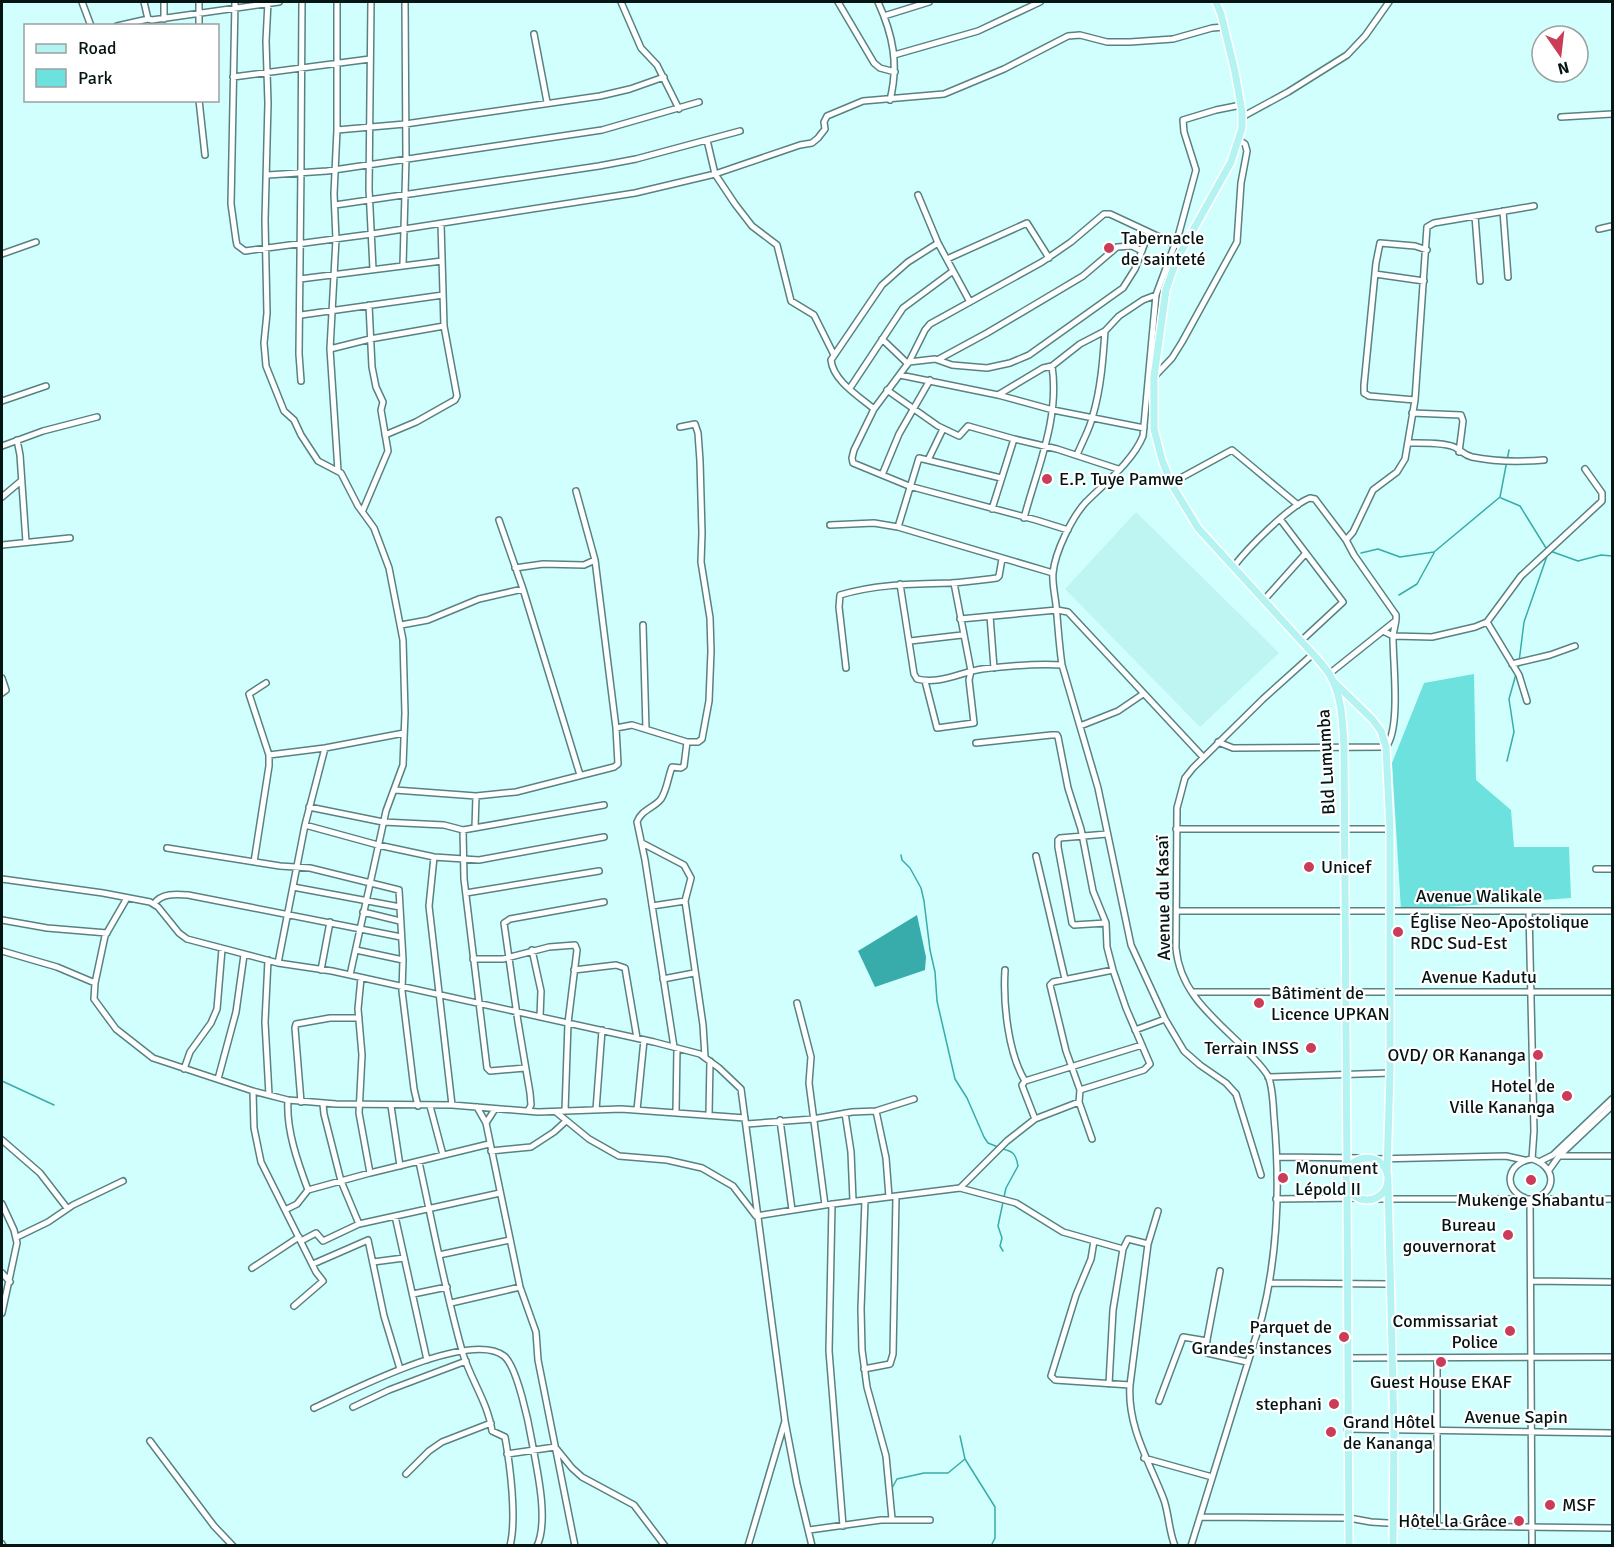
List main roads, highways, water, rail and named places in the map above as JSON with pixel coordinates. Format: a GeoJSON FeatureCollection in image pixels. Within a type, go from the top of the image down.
{"type":"FeatureCollection","features":[{"type":"Feature","properties":{"kind":"main road"},"geometry":{"type":"LineString","coordinates":[[1216,2],[1224,27],[1241,105],[1239,140],[1231,162],[1178,246],[1166,290],[1153,360],[1154,429],[1162,460],[1172,485],[1198,528],[1313,654],[1333,681]]}},
{"type":"Feature","properties":{"kind":"main road","name":"Bld Lumumba"},"geometry":{"type":"LineString","coordinates":[[1333,681],[1372,719],[1381,731],[1386,747],[1390,829],[1390,1073],[1387,1171]]}},
{"type":"Feature","properties":{"kind":"main road","name":"Bld Lumumba"},"geometry":{"type":"LineString","coordinates":[[1333,681],[1341,714],[1344,748],[1347,1173]]}},
{"type":"Feature","properties":{"kind":"main road"},"geometry":{"type":"LineString","coordinates":[[1349,1545],[1347,1173],[1355,1161],[1361,1158],[1375,1159],[1387,1171],[1394,1431],[1393,1545]]}},
{"type":"Feature","properties":{"kind":"main road"},"geometry":{"type":"LineString","coordinates":[[1347,1185],[1351,1193],[1359,1198],[1374,1199],[1383,1193],[1388,1184]]}},
{"type":"Feature","properties":{"kind":"waterway"},"geometry":{"type":"LineString","coordinates":[[1361,553],[1378,549],[1400,557],[1434,552],[1500,497],[1509,450]]}},
{"type":"Feature","properties":{"kind":"waterway"},"geometry":{"type":"LineString","coordinates":[[1501,498],[1520,506],[1546,548]]}},
{"type":"Feature","properties":{"kind":"waterway"},"geometry":{"type":"LineString","coordinates":[[1550,551],[1578,561],[1601,555],[1612,556]]}},
{"type":"Feature","properties":{"kind":"waterway"},"geometry":{"type":"LineString","coordinates":[[1399,595],[1417,584],[1434,553]]}},
{"type":"Feature","properties":{"kind":"waterway"},"geometry":{"type":"LineString","coordinates":[[1518,670],[1524,622],[1547,556]]}},
{"type":"Feature","properties":{"kind":"waterway"},"geometry":{"type":"LineString","coordinates":[[1507,761],[1514,732],[1509,699],[1516,674]]}},
{"type":"Feature","properties":{"kind":"waterway"},"geometry":{"type":"LineString","coordinates":[[901,855],[921,888],[935,972],[937,1001],[955,1079],[967,1098],[984,1137],[988,1143],[998,1147]]}},
{"type":"Feature","properties":{"kind":"waterway"},"geometry":{"type":"LineString","coordinates":[[2,1081],[54,1105]]}},
{"type":"Feature","properties":{"kind":"waterway"},"geometry":{"type":"LineString","coordinates":[[1002,1149],[1014,1154],[1018,1166],[1006,1188],[1004,1197]]}},
{"type":"Feature","properties":{"kind":"waterway"},"geometry":{"type":"LineString","coordinates":[[1003,1202],[998,1226],[1002,1238],[1000,1246],[1003,1251]]}},
{"type":"Feature","properties":{"kind":"waterway"},"geometry":{"type":"LineString","coordinates":[[960,1436],[965,1459],[995,1507],[995,1538],[991,1546]]}},
{"type":"Feature","properties":{"kind":"waterway"},"geometry":{"type":"LineString","coordinates":[[892,1488],[897,1479],[924,1473],[948,1473],[965,1459]]}},
{"type":"Feature","properties":{"kind":"place","name":"Tabernacle de sainteté"},"geometry":{"type":"Point","coordinates":[1109,248]}},
{"type":"Feature","properties":{"kind":"place","name":"E.P. Tuye Pamwe"},"geometry":{"type":"Point","coordinates":[1047,479]}},
{"type":"Feature","properties":{"kind":"place","name":"Unicef"},"geometry":{"type":"Point","coordinates":[1309,867]}},
{"type":"Feature","properties":{"kind":"place","name":"Église Neo-Apostolique RDC Sud-Est"},"geometry":{"type":"Point","coordinates":[1398,932]}},
{"type":"Feature","properties":{"kind":"place","name":"Bâtiment de Licence UPKAN"},"geometry":{"type":"Point","coordinates":[1259,1003]}},
{"type":"Feature","properties":{"kind":"place","name":"Terrain INSS"},"geometry":{"type":"Point","coordinates":[1311,1048]}},
{"type":"Feature","properties":{"kind":"place","name":"OVD/ OR Kananga"},"geometry":{"type":"Point","coordinates":[1538,1055]}},
{"type":"Feature","properties":{"kind":"place","name":"Hotel de Ville Kananga"},"geometry":{"type":"Point","coordinates":[1567,1096]}},
{"type":"Feature","properties":{"kind":"place","name":"Monument Lépold II"},"geometry":{"type":"Point","coordinates":[1283,1178]}},
{"type":"Feature","properties":{"kind":"place","name":"Mukenge Shabantu"},"geometry":{"type":"Point","coordinates":[1531,1180]}},
{"type":"Feature","properties":{"kind":"place","name":"Bureau gouvernorat"},"geometry":{"type":"Point","coordinates":[1508,1235]}},
{"type":"Feature","properties":{"kind":"place","name":"Commissariat Police"},"geometry":{"type":"Point","coordinates":[1510,1331]}},
{"type":"Feature","properties":{"kind":"place","name":"Parquet de Grandes instances"},"geometry":{"type":"Point","coordinates":[1344,1337]}},
{"type":"Feature","properties":{"kind":"place","name":"Guest House EKAF"},"geometry":{"type":"Point","coordinates":[1441,1362]}},
{"type":"Feature","properties":{"kind":"place","name":"stephani"},"geometry":{"type":"Point","coordinates":[1334,1404]}},
{"type":"Feature","properties":{"kind":"place","name":"Grand Hôtel de Kananga"},"geometry":{"type":"Point","coordinates":[1331,1432]}},
{"type":"Feature","properties":{"kind":"place","name":"MSF"},"geometry":{"type":"Point","coordinates":[1550,1505]}},
{"type":"Feature","properties":{"kind":"place","name":"Hôtel la Grâce"},"geometry":{"type":"Point","coordinates":[1519,1521]}}]}
